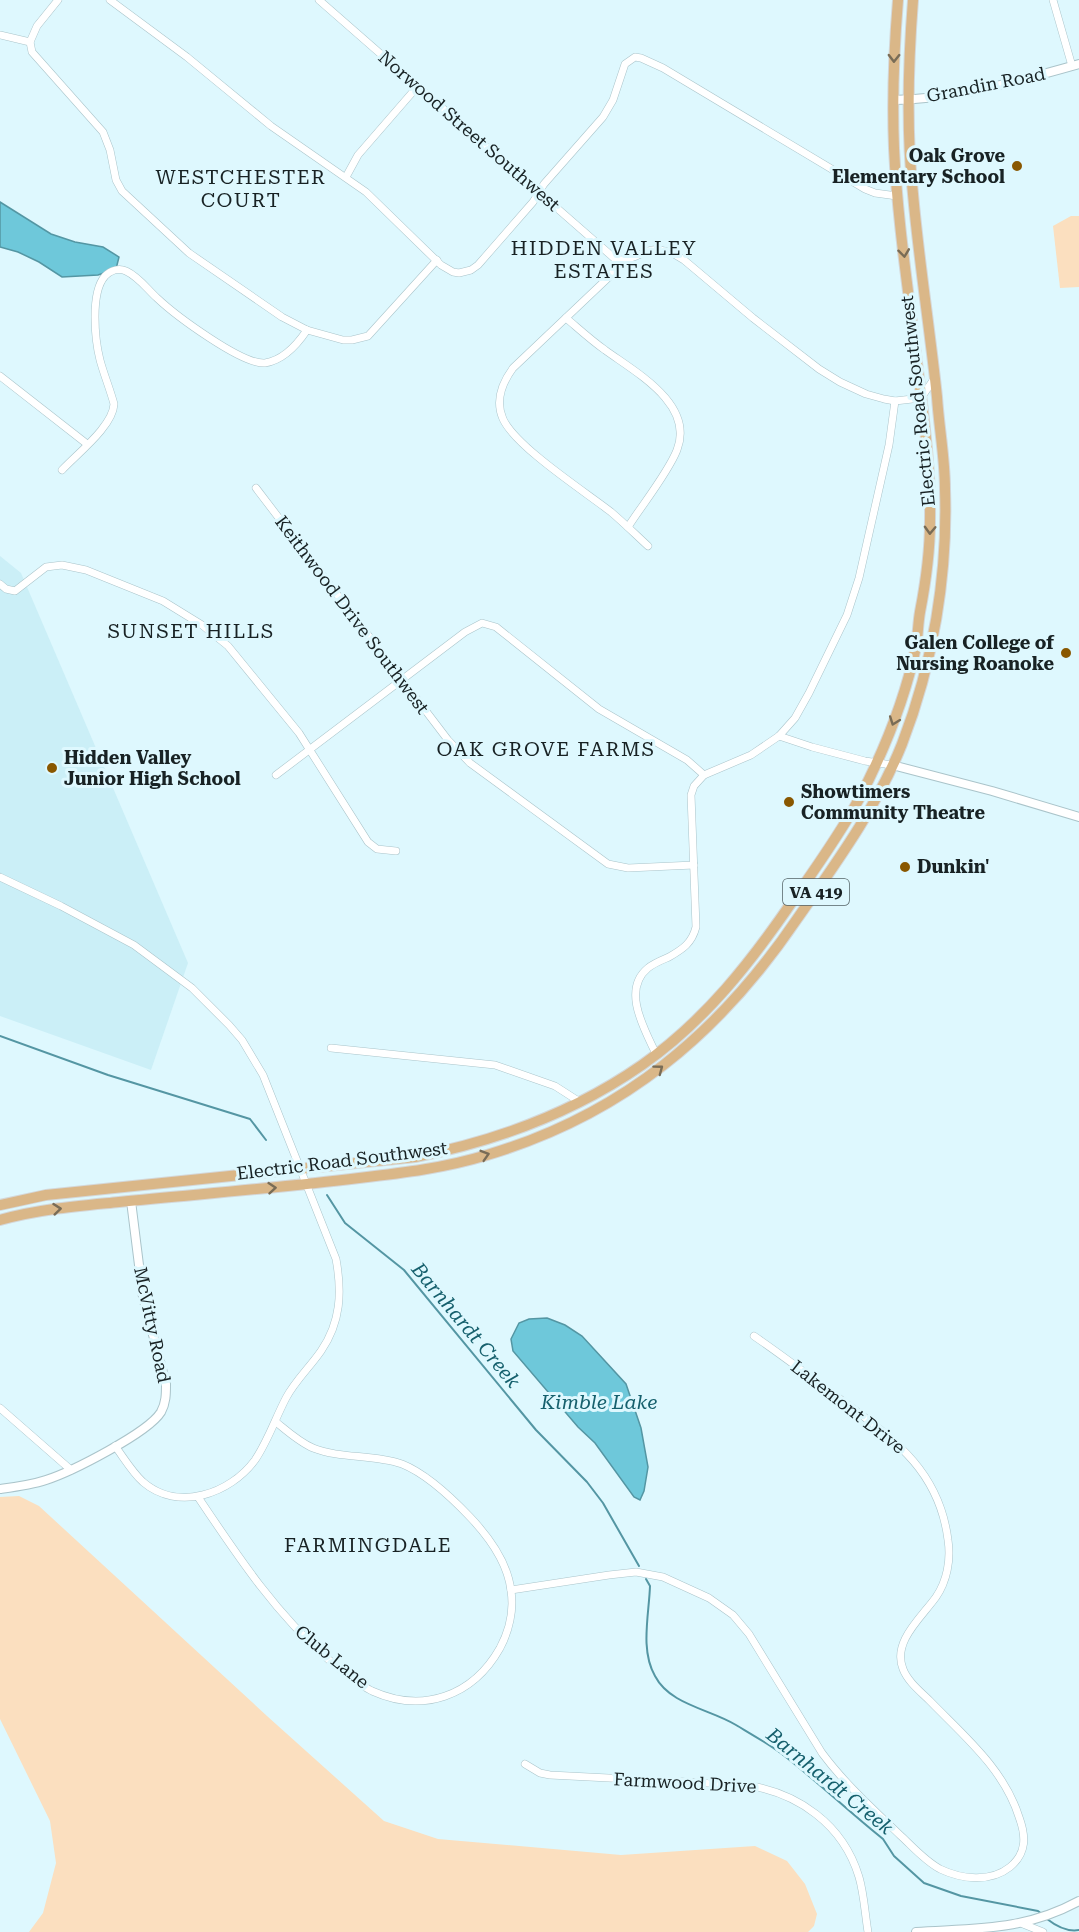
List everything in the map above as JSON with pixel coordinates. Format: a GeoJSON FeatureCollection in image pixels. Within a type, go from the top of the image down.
{"type":"FeatureCollection","features":[{"type":"Feature","properties":{"kind":"main road","name":"Electric Road Southwest"},"geometry":{"type":"LineString","coordinates":[[0,1205],[46,1196],[415,1157],[459,1148],[519,1130],[580,1102],[656,1054],[720,996],[767,939],[847,819],[877,763],[909,676],[926,590],[930,497],[921,398],[897,196],[893,100],[898,0]]}},
{"type":"Feature","properties":{"kind":"main road","name":"Electric Road Southwest"},"geometry":{"type":"LineString","coordinates":[[0,1220],[39,1211],[415,1172],[489,1155],[523,1143],[585,1115],[647,1078],[706,1029],[758,974],[860,825],[892,765],[923,678],[941,589],[946,522],[945,488],[936,377],[912,191],[908,100],[913,0]]}},
{"type":"Feature","properties":{"kind":"street"},"geometry":{"type":"LineString","coordinates":[[58,0],[37,26],[30,42],[32,52],[103,132],[110,150],[116,180],[128,199],[215,273],[282,317],[307,330],[343,340],[352,340],[368,336],[436,260]]}},
{"type":"Feature","properties":{"kind":"street"},"geometry":{"type":"LineString","coordinates":[[110,0],[187,57],[271,126],[366,192],[436,260],[453,272],[471,270],[506,234],[603,117],[613,100],[627,62],[635,57],[663,68],[865,189],[897,196]]}},
{"type":"Feature","properties":{"kind":"street","name":"Norwood Street Southwest"},"geometry":{"type":"LineString","coordinates":[[319,0],[614,258],[620,260]]}},
{"type":"Feature","properties":{"kind":"street"},"geometry":{"type":"LineString","coordinates":[[1053,0],[1075,65]]}},
{"type":"Feature","properties":{"kind":"street"},"geometry":{"type":"LineString","coordinates":[[0,35],[30,42]]}},
{"type":"Feature","properties":{"kind":"street","name":"Grandin Road"},"geometry":{"type":"LineString","coordinates":[[893,100],[944,95],[1034,77],[1075,65]]}},
{"type":"Feature","properties":{"kind":"street"},"geometry":{"type":"LineString","coordinates":[[346,177],[358,155],[417,87]]}},
{"type":"Feature","properties":{"kind":"street"},"geometry":{"type":"LineString","coordinates":[[648,546],[628,527],[523,444],[509,429],[501,412],[500,393],[507,375],[610,276],[620,260],[651,249],[674,254],[819,369],[846,386],[866,394],[895,400],[921,398],[936,377]]}},
{"type":"Feature","properties":{"kind":"street"},"geometry":{"type":"LineString","coordinates":[[62,470],[108,423],[114,410],[97,348],[96,325],[98,292],[101,282],[109,273],[119,270],[131,274],[186,322],[223,346],[254,362],[268,362],[284,355],[293,348],[307,330]]}},
{"type":"Feature","properties":{"kind":"street"},"geometry":{"type":"LineString","coordinates":[[566,318],[597,345],[653,385],[669,402],[680,424],[680,442],[674,457],[628,527]]}},
{"type":"Feature","properties":{"kind":"street"},"geometry":{"type":"LineString","coordinates":[[0,376],[87,444]]}},
{"type":"Feature","properties":{"kind":"street"},"geometry":{"type":"LineString","coordinates":[[656,1054],[640,1020],[637,990],[639,981],[648,968],[685,948],[694,936],[697,918],[691,795],[694,786],[704,775],[751,754],[779,736],[795,718],[809,693],[851,603],[864,560],[889,445],[895,400]]}},
{"type":"Feature","properties":{"kind":"street","name":"Keithwood Drive Southwest"},"geometry":{"type":"LineString","coordinates":[[256,488],[448,740],[470,763],[602,861],[628,868],[694,865]]}},
{"type":"Feature","properties":{"kind":"street"},"geometry":{"type":"LineString","coordinates":[[0,584],[6,589],[15,591],[39,571],[54,565],[62,565],[86,570],[173,607],[202,625],[228,646],[310,749],[368,842],[377,849],[396,851]]}},
{"type":"Feature","properties":{"kind":"street"},"geometry":{"type":"LineString","coordinates":[[276,775],[401,679],[482,623],[490,624],[600,709],[687,760],[704,775]]}},
{"type":"Feature","properties":{"kind":"street"},"geometry":{"type":"LineString","coordinates":[[779,736],[794,742],[992,791],[1079,817]]}},
{"type":"Feature","properties":{"kind":"street"},"geometry":{"type":"LineString","coordinates":[[0,876],[134,945],[171,971],[211,1005],[242,1040],[266,1082],[334,1252],[340,1282],[336,1322],[321,1350],[293,1386],[256,1458],[245,1471],[225,1486],[198,1497],[172,1496],[153,1489],[136,1474],[115,1446]]}},
{"type":"Feature","properties":{"kind":"street"},"geometry":{"type":"LineString","coordinates":[[331,1048],[495,1065],[555,1086],[580,1102]]}},
{"type":"Feature","properties":{"kind":"street","name":"McVitty Road"},"geometry":{"type":"LineString","coordinates":[[0,1489],[32,1484],[71,1470],[140,1431],[162,1410],[166,1395],[164,1376],[143,1298],[131,1201]]}},
{"type":"Feature","properties":{"kind":"street","name":"Lakemont Drive"},"geometry":{"type":"LineString","coordinates":[[511,1590],[636,1572],[663,1577],[709,1598],[733,1615],[749,1634],[834,1770],[928,1861],[951,1874],[978,1878],[997,1875],[1014,1863],[1020,1855],[1024,1838],[1019,1814],[1004,1783],[989,1761],[909,1679],[900,1660],[907,1636],[937,1596],[947,1573],[949,1560],[947,1532],[937,1500],[918,1465],[897,1443],[754,1336]]}},
{"type":"Feature","properties":{"kind":"street"},"geometry":{"type":"LineString","coordinates":[[0,1408],[71,1470]]}},
{"type":"Feature","properties":{"kind":"street","name":"Club Lane"},"geometry":{"type":"LineString","coordinates":[[198,1497],[257,1582],[298,1632],[358,1682],[393,1698],[418,1700],[454,1693],[473,1682],[495,1657],[505,1637],[511,1617],[511,1590],[502,1563],[483,1532],[470,1517],[432,1483],[411,1469],[395,1462],[341,1455],[313,1448],[276,1422]]}},
{"type":"Feature","properties":{"kind":"street","name":"Farmwood Drive"},"geometry":{"type":"LineString","coordinates":[[525,1764],[533,1770],[550,1775],[746,1785],[764,1788],[794,1799],[824,1821],[848,1850],[860,1880],[868,1932]]}},
{"type":"Feature","properties":{"kind":"street"},"geometry":{"type":"LineString","coordinates":[[916,1932],[997,1928],[1023,1924],[1058,1912],[1079,1901]]}},
{"type":"Feature","properties":{"kind":"street"},"geometry":{"type":"LineString","coordinates":[[1023,1924],[1043,1932]]}},
{"type":"Feature","properties":{"kind":"shaded area"},"geometry":{"type":"Polygon","coordinates":[[[1071,216],[1079,216],[1079,287],[1060,288],[1053,226],[1071,216]]]}},
{"type":"Feature","properties":{"kind":"shaded area","name":"Hidden Valley Junior High School"},"geometry":{"type":"Polygon","coordinates":[[[0,556],[21,573],[188,963],[151,1070],[0,1016],[0,556]]]}},
{"type":"Feature","properties":{"kind":"shaded area"},"geometry":{"type":"Polygon","coordinates":[[[19,1496],[39,1506],[384,1821],[438,1839],[621,1855],[755,1846],[787,1861],[805,1884],[817,1914],[814,1926],[808,1932],[29,1932],[43,1913],[56,1863],[50,1821],[0,1719],[0,1497],[19,1496]]]}},
{"type":"Feature","properties":{"kind":"water"},"geometry":{"type":"Polygon","coordinates":[[[0,202],[51,234],[75,242],[103,247],[119,257],[116,269],[98,275],[62,277],[39,262],[0,247],[0,202]]]}},
{"type":"Feature","properties":{"kind":"water","name":"Kimble Lake"},"geometry":{"type":"Polygon","coordinates":[[[547,1318],[565,1325],[582,1336],[626,1384],[641,1428],[648,1467],[640,1500],[634,1497],[595,1443],[578,1427],[513,1351],[511,1339],[519,1323],[529,1319],[547,1318]]]}},
{"type":"Feature","properties":{"kind":"waterway","name":"Barnhardt Creek"},"geometry":{"type":"LineString","coordinates":[[0,1036],[108,1075],[250,1119],[266,1140]]}},
{"type":"Feature","properties":{"kind":"waterway","name":"Barnhardt Creek"},"geometry":{"type":"LineString","coordinates":[[327,1195],[345,1223],[404,1270],[536,1430],[587,1482],[603,1503],[639,1566]]}},
{"type":"Feature","properties":{"kind":"waterway","name":"Barnhardt Creek"},"geometry":{"type":"LineString","coordinates":[[646,1579],[650,1586],[646,1632],[650,1666],[662,1686],[670,1694],[726,1719],[782,1754],[883,1839],[894,1856],[924,1883],[961,1896],[1038,1911],[1043,1915]]}},
{"type":"Feature","properties":{"kind":"waterway","name":"Barnhardt Creek"},"geometry":{"type":"LineString","coordinates":[[1047,1919],[1062,1928],[1079,1930]]}},
{"type":"Feature","properties":{"kind":"place","name":"Oak Grove Elementary School"},"geometry":{"type":"Point","coordinates":[1017,166]}},
{"type":"Feature","properties":{"kind":"place","name":"Galen College of Nursing Roanoke"},"geometry":{"type":"Point","coordinates":[1066,653]}},
{"type":"Feature","properties":{"kind":"place","name":"Hidden Valley Junior High School"},"geometry":{"type":"Point","coordinates":[52,768]}},
{"type":"Feature","properties":{"kind":"place","name":"Showtimers Community Theatre"},"geometry":{"type":"Point","coordinates":[789,802]}},
{"type":"Feature","properties":{"kind":"place","name":"Dunkin'"},"geometry":{"type":"Point","coordinates":[905,867]}},
{"type":"Feature","properties":{"kind":"district","name":"WESTCHESTER COURT"},"geometry":{"type":"Point","coordinates":[241,188]}},
{"type":"Feature","properties":{"kind":"district","name":"HIDDEN VALLEY ESTATES"},"geometry":{"type":"Point","coordinates":[604,260]}},
{"type":"Feature","properties":{"kind":"district","name":"SUNSET HILLS"},"geometry":{"type":"Point","coordinates":[191,631]}},
{"type":"Feature","properties":{"kind":"district","name":"OAK GROVE FARMS"},"geometry":{"type":"Point","coordinates":[546,749]}},
{"type":"Feature","properties":{"kind":"district","name":"FARMINGDALE"},"geometry":{"type":"Point","coordinates":[368,1545]}}]}
